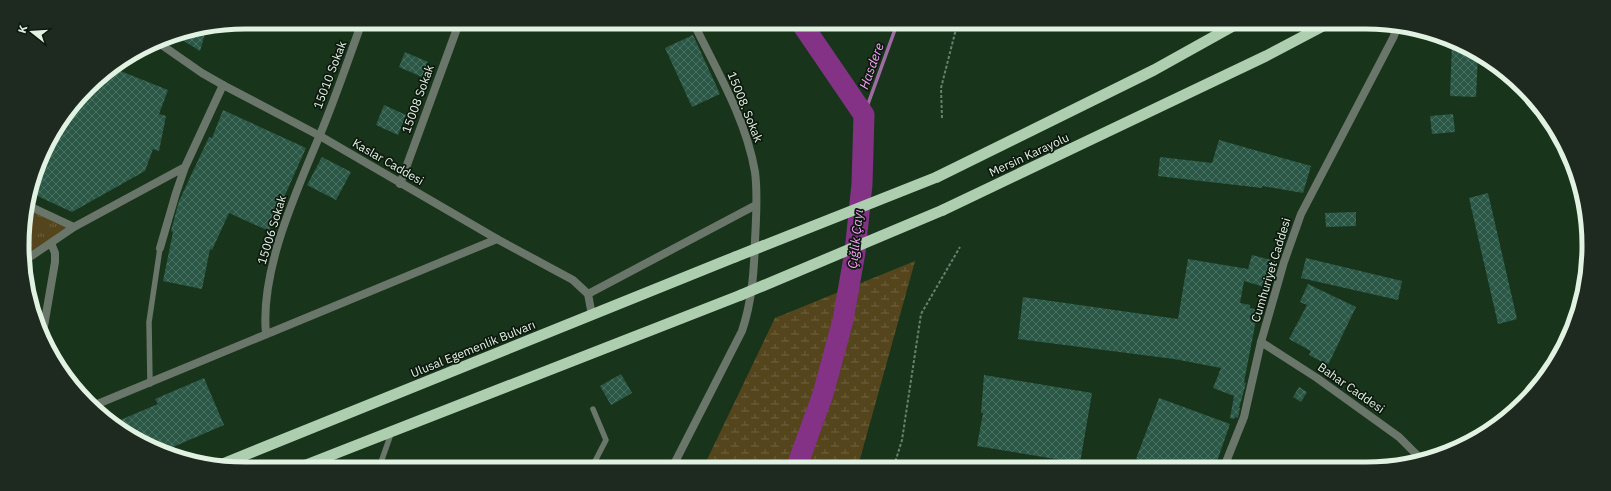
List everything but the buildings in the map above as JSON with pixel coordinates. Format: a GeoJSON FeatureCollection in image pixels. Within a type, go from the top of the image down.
{"type":"FeatureCollection","features":[{"type":"Feature","properties":{"kind":"highway","name":"Mersin Karayolu"},"geometry":{"type":"LineString","coordinates":[[735,257],[937,177],[1154,70],[1228,29]]}},
{"type":"Feature","properties":{"kind":"highway","name":"Mersin Karayolu"},"geometry":{"type":"LineString","coordinates":[[392,431],[741,295],[943,210],[1246,66],[1317,29]]}},
{"type":"Feature","properties":{"kind":"highway","name":"Ulusal Egemenlik Bulvarı"},"geometry":{"type":"LineString","coordinates":[[228,462],[735,257]]}},
{"type":"Feature","properties":{"kind":"highway"},"geometry":{"type":"LineString","coordinates":[[314,462],[392,431]]}},
{"type":"Feature","properties":{"kind":"street","name":"15010 Sokak"},"geometry":{"type":"LineString","coordinates":[[320,136],[359,29]]}},
{"type":"Feature","properties":{"kind":"street","name":"15008 Sokak"},"geometry":{"type":"LineString","coordinates":[[400,184],[456,29]]}},
{"type":"Feature","properties":{"kind":"street","name":"15008. Sokak"},"geometry":{"type":"LineString","coordinates":[[674,462],[742,331],[749,312],[754,267],[756,205],[755,173],[751,154],[745,135],[726,90],[696,29]]}},
{"type":"Feature","properties":{"kind":"street"},"geometry":{"type":"LineString","coordinates":[[1392,31],[1394,38]]}},
{"type":"Feature","properties":{"kind":"street","name":"Cumhuriyet Caddesi"},"geometry":{"type":"LineString","coordinates":[[1226,462],[1244,418],[1261,342],[1284,262],[1301,214],[1396,31]]}},
{"type":"Feature","properties":{"kind":"street","name":"Kaslar Caddesi"},"geometry":{"type":"LineString","coordinates":[[162,45],[202,73],[320,136],[497,240],[573,280],[588,294]]}},
{"type":"Feature","properties":{"kind":"street"},"geometry":{"type":"LineString","coordinates":[[160,248],[185,167],[224,85]]}},
{"type":"Feature","properties":{"kind":"street","name":"15006 Sokak"},"geometry":{"type":"LineString","coordinates":[[266,334],[265,305],[275,256],[302,175],[320,136]]}},
{"type":"Feature","properties":{"kind":"street"},"geometry":{"type":"LineString","coordinates":[[29,258],[74,227],[185,167]]}},
{"type":"Feature","properties":{"kind":"street"},"geometry":{"type":"LineString","coordinates":[[592,315],[588,294],[756,205]]}},
{"type":"Feature","properties":{"kind":"street"},"geometry":{"type":"LineString","coordinates":[[32,208],[74,227]]}},
{"type":"Feature","properties":{"kind":"street"},"geometry":{"type":"LineString","coordinates":[[98,404],[150,384],[266,334],[497,240]]}},
{"type":"Feature","properties":{"kind":"street"},"geometry":{"type":"LineString","coordinates":[[44,326],[55,262],[55,253],[51,243]]}},
{"type":"Feature","properties":{"kind":"street","name":"Bahar Caddesi"},"geometry":{"type":"LineString","coordinates":[[1261,342],[1318,378],[1399,437],[1418,456]]}},
{"type":"Feature","properties":{"kind":"lane"},"geometry":{"type":"LineString","coordinates":[[150,384],[149,322],[160,248]]}},
{"type":"Feature","properties":{"kind":"lane"},"geometry":{"type":"LineString","coordinates":[[593,409],[606,440],[595,462]]}},
{"type":"Feature","properties":{"kind":"lane"},"geometry":{"type":"LineString","coordinates":[[381,462],[392,431]]}},
{"type":"Feature","properties":{"kind":"path"},"geometry":{"type":"LineString","coordinates":[[942,118],[942,88],[957,29]]}},
{"type":"Feature","properties":{"kind":"path"},"geometry":{"type":"LineString","coordinates":[[895,462],[902,440],[921,314],[960,248]]}},
{"type":"Feature","properties":{"kind":"green space"},"geometry":{"type":"Polygon","coordinates":[[[32,208],[74,227],[29,258],[29,231],[32,208]]]}},
{"type":"Feature","properties":{"kind":"green space"},"geometry":{"type":"Polygon","coordinates":[[[915,261],[859,462],[706,462],[775,318],[915,261]]]}},
{"type":"Feature","properties":{"kind":"waterway","name":"Çığlık Çayı"},"geometry":{"type":"LineString","coordinates":[[798,462],[823,394],[843,320],[855,252],[862,184],[864,115],[805,29]]}},
{"type":"Feature","properties":{"kind":"waterway","name":"Hasdere"},"geometry":{"type":"LineString","coordinates":[[864,115],[895,29]]}}]}
